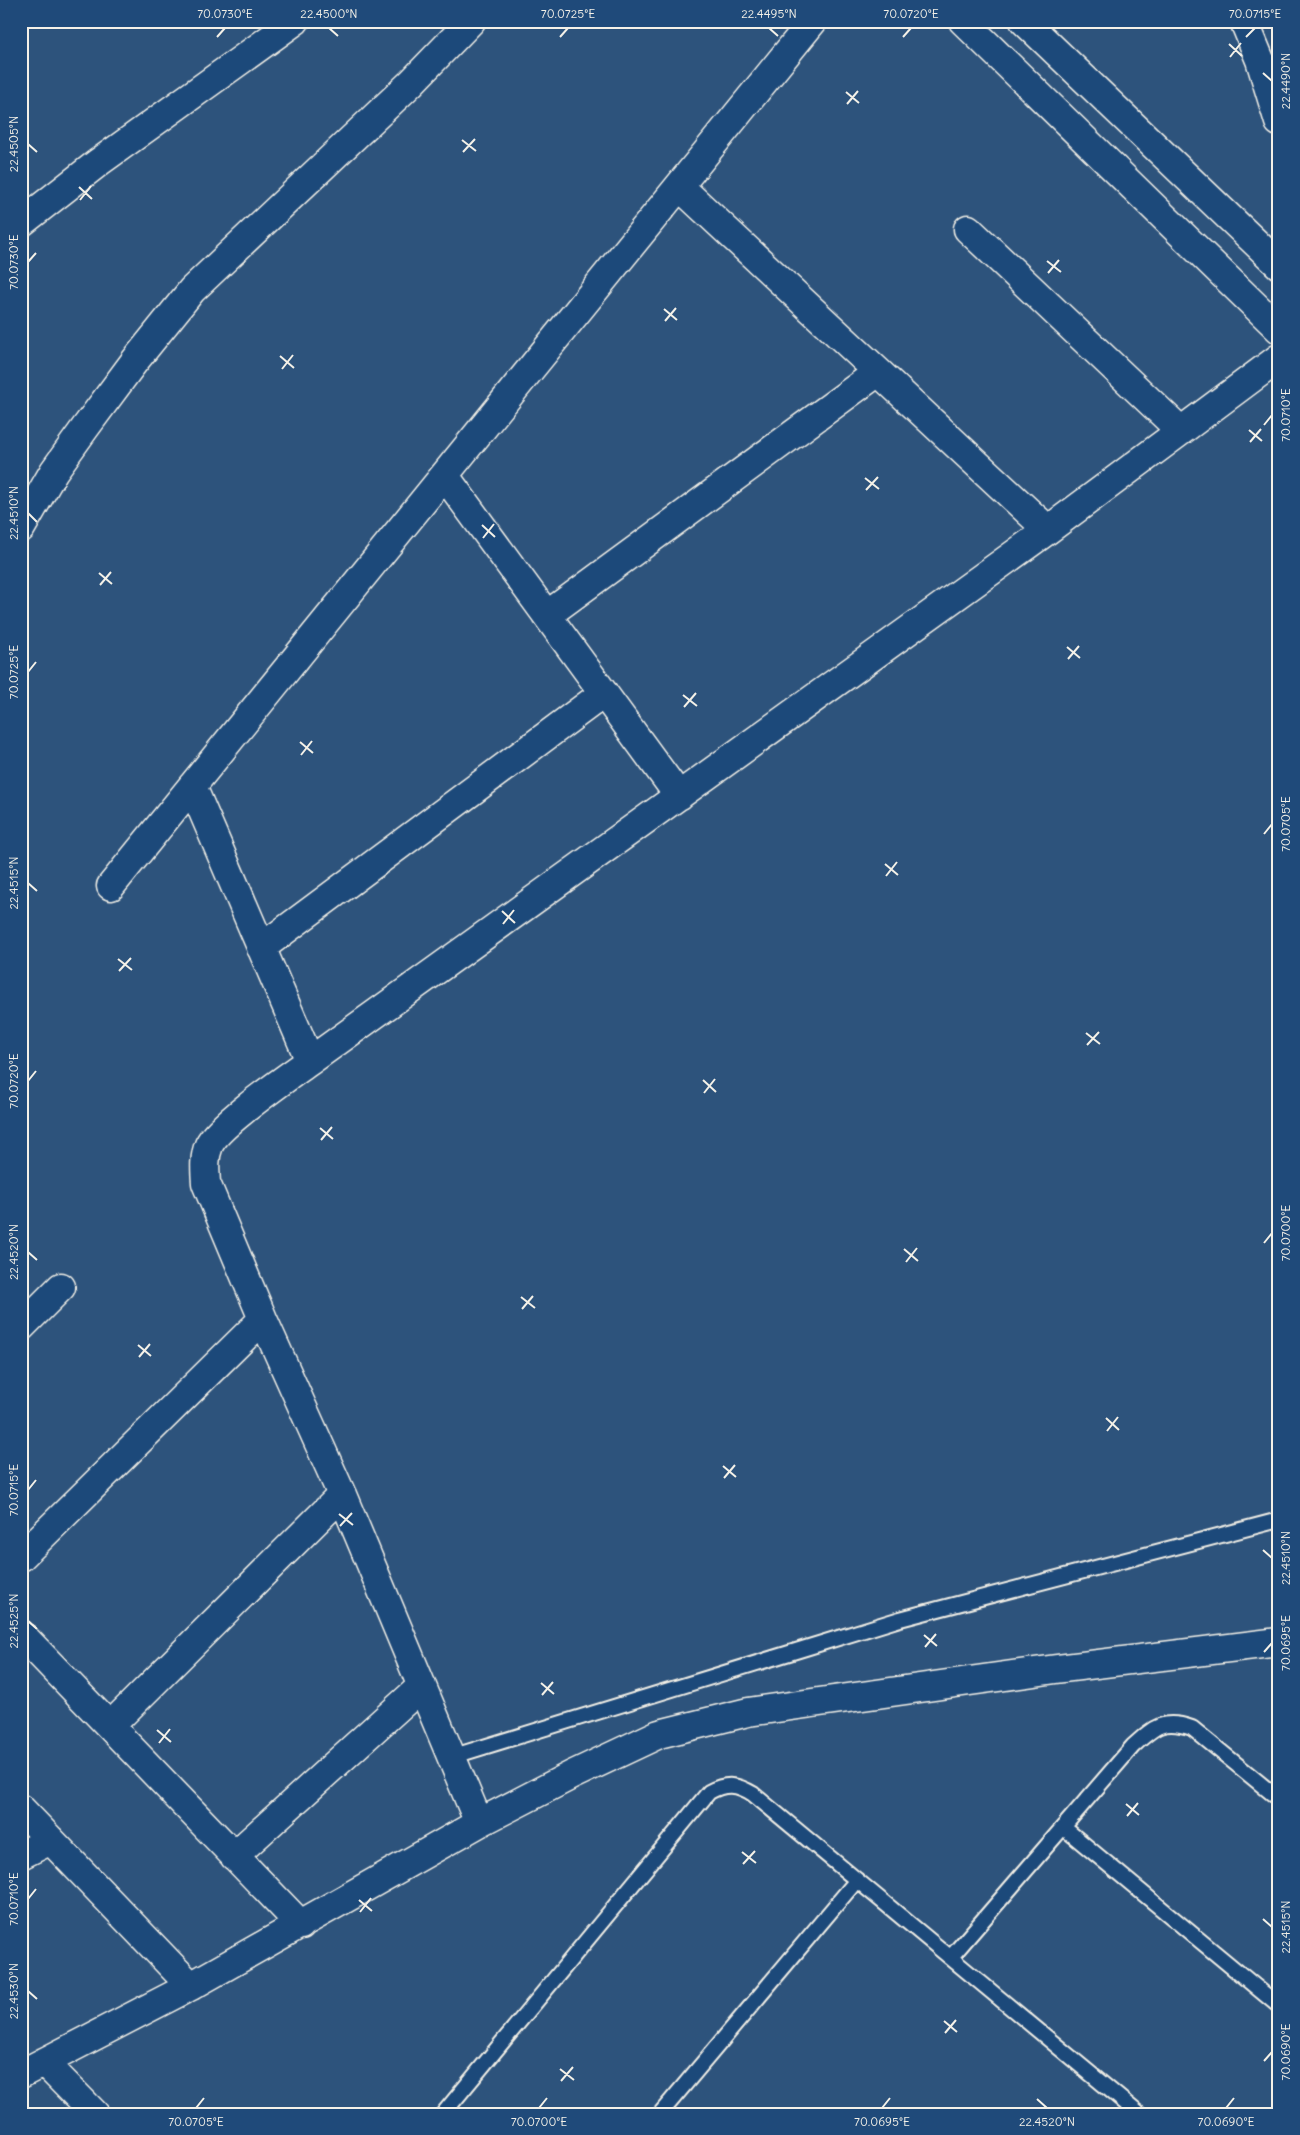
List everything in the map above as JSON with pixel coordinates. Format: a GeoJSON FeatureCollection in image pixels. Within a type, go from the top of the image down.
{"type":"FeatureCollection","features":[{"type":"Feature","properties":{"kind":"street"},"geometry":{"type":"LineString","coordinates":[[21,223],[99,162],[295,21]]}},
{"type":"Feature","properties":{"kind":"street"},"geometry":{"type":"LineString","coordinates":[[21,528],[54,472],[85,428],[134,362],[192,290],[411,84],[471,21]]}},
{"type":"Feature","properties":{"kind":"street"},"geometry":{"type":"LineString","coordinates":[[111,886],[814,21]]}},
{"type":"Feature","properties":{"kind":"street"},"geometry":{"type":"LineString","coordinates":[[963,21],[1279,329]]}},
{"type":"Feature","properties":{"kind":"street"},"geometry":{"type":"LineString","coordinates":[[1024,21],[1279,265]]}},
{"type":"Feature","properties":{"kind":"street"},"geometry":{"type":"LineString","coordinates":[[1244,21],[1269,53],[1279,122]]}},
{"type":"Feature","properties":{"kind":"street"},"geometry":{"type":"LineString","coordinates":[[679,186],[1048,530]]}},
{"type":"Feature","properties":{"kind":"street"},"geometry":{"type":"LineString","coordinates":[[968,229],[1181,431]]}},
{"type":"Feature","properties":{"kind":"street"},"geometry":{"type":"LineString","coordinates":[[479,1823],[342,1495],[263,1319],[206,1183],[204,1161],[210,1144],[224,1127],[310,1061],[1048,530],[1279,358]]}},
{"type":"Feature","properties":{"kind":"street"},"geometry":{"type":"LineString","coordinates":[[547,616],[878,372]]}},
{"type":"Feature","properties":{"kind":"street"},"geometry":{"type":"LineString","coordinates":[[444,476],[679,796]]}},
{"type":"Feature","properties":{"kind":"street"},"geometry":{"type":"LineString","coordinates":[[261,948],[604,693]]}},
{"type":"Feature","properties":{"kind":"street"},"geometry":{"type":"LineString","coordinates":[[192,786],[310,1061]]}},
{"type":"Feature","properties":{"kind":"street"},"geometry":{"type":"LineString","coordinates":[[21,1327],[61,1287]]}},
{"type":"Feature","properties":{"kind":"street"},"geometry":{"type":"LineString","coordinates":[[21,1557],[263,1319]]}},
{"type":"Feature","properties":{"kind":"street"},"geometry":{"type":"LineString","coordinates":[[110,1726],[342,1495]]}},
{"type":"Feature","properties":{"kind":"street"},"geometry":{"type":"LineString","coordinates":[[21,1634],[301,1925]]}},
{"type":"Feature","properties":{"kind":"street"},"geometry":{"type":"LineString","coordinates":[[95,2114],[33,2068],[191,1986],[479,1823],[572,1775],[658,1734],[748,1712],[1047,1671],[1279,1642]]}},
{"type":"Feature","properties":{"kind":"street"},"geometry":{"type":"LineString","coordinates":[[234,1856],[422,1686]]}},
{"type":"Feature","properties":{"kind":"street"},"geometry":{"type":"LineString","coordinates":[[21,1809],[191,1986]]}},
{"type":"Feature","properties":{"kind":"street"},"geometry":{"type":"LineString","coordinates":[[21,1855],[51,1840]]}},
{"type":"Feature","properties":{"kind":"lane"},"geometry":{"type":"LineString","coordinates":[[451,1757],[900,1619],[1279,1520]]}},
{"type":"Feature","properties":{"kind":"lane"},"geometry":{"type":"LineString","coordinates":[[951,1957],[1133,1746],[1149,1732],[1162,1725],[1176,1722],[1192,1728],[1279,1799]]}},
{"type":"Feature","properties":{"kind":"lane"},"geometry":{"type":"LineString","coordinates":[[443,2114],[709,1792],[729,1784],[742,1787],[753,1794],[1140,2114]]}},
{"type":"Feature","properties":{"kind":"lane"},"geometry":{"type":"LineString","coordinates":[[1062,1827],[1279,2006]]}},
{"type":"Feature","properties":{"kind":"lane"},"geometry":{"type":"LineString","coordinates":[[660,2114],[857,1880]]}}]}
